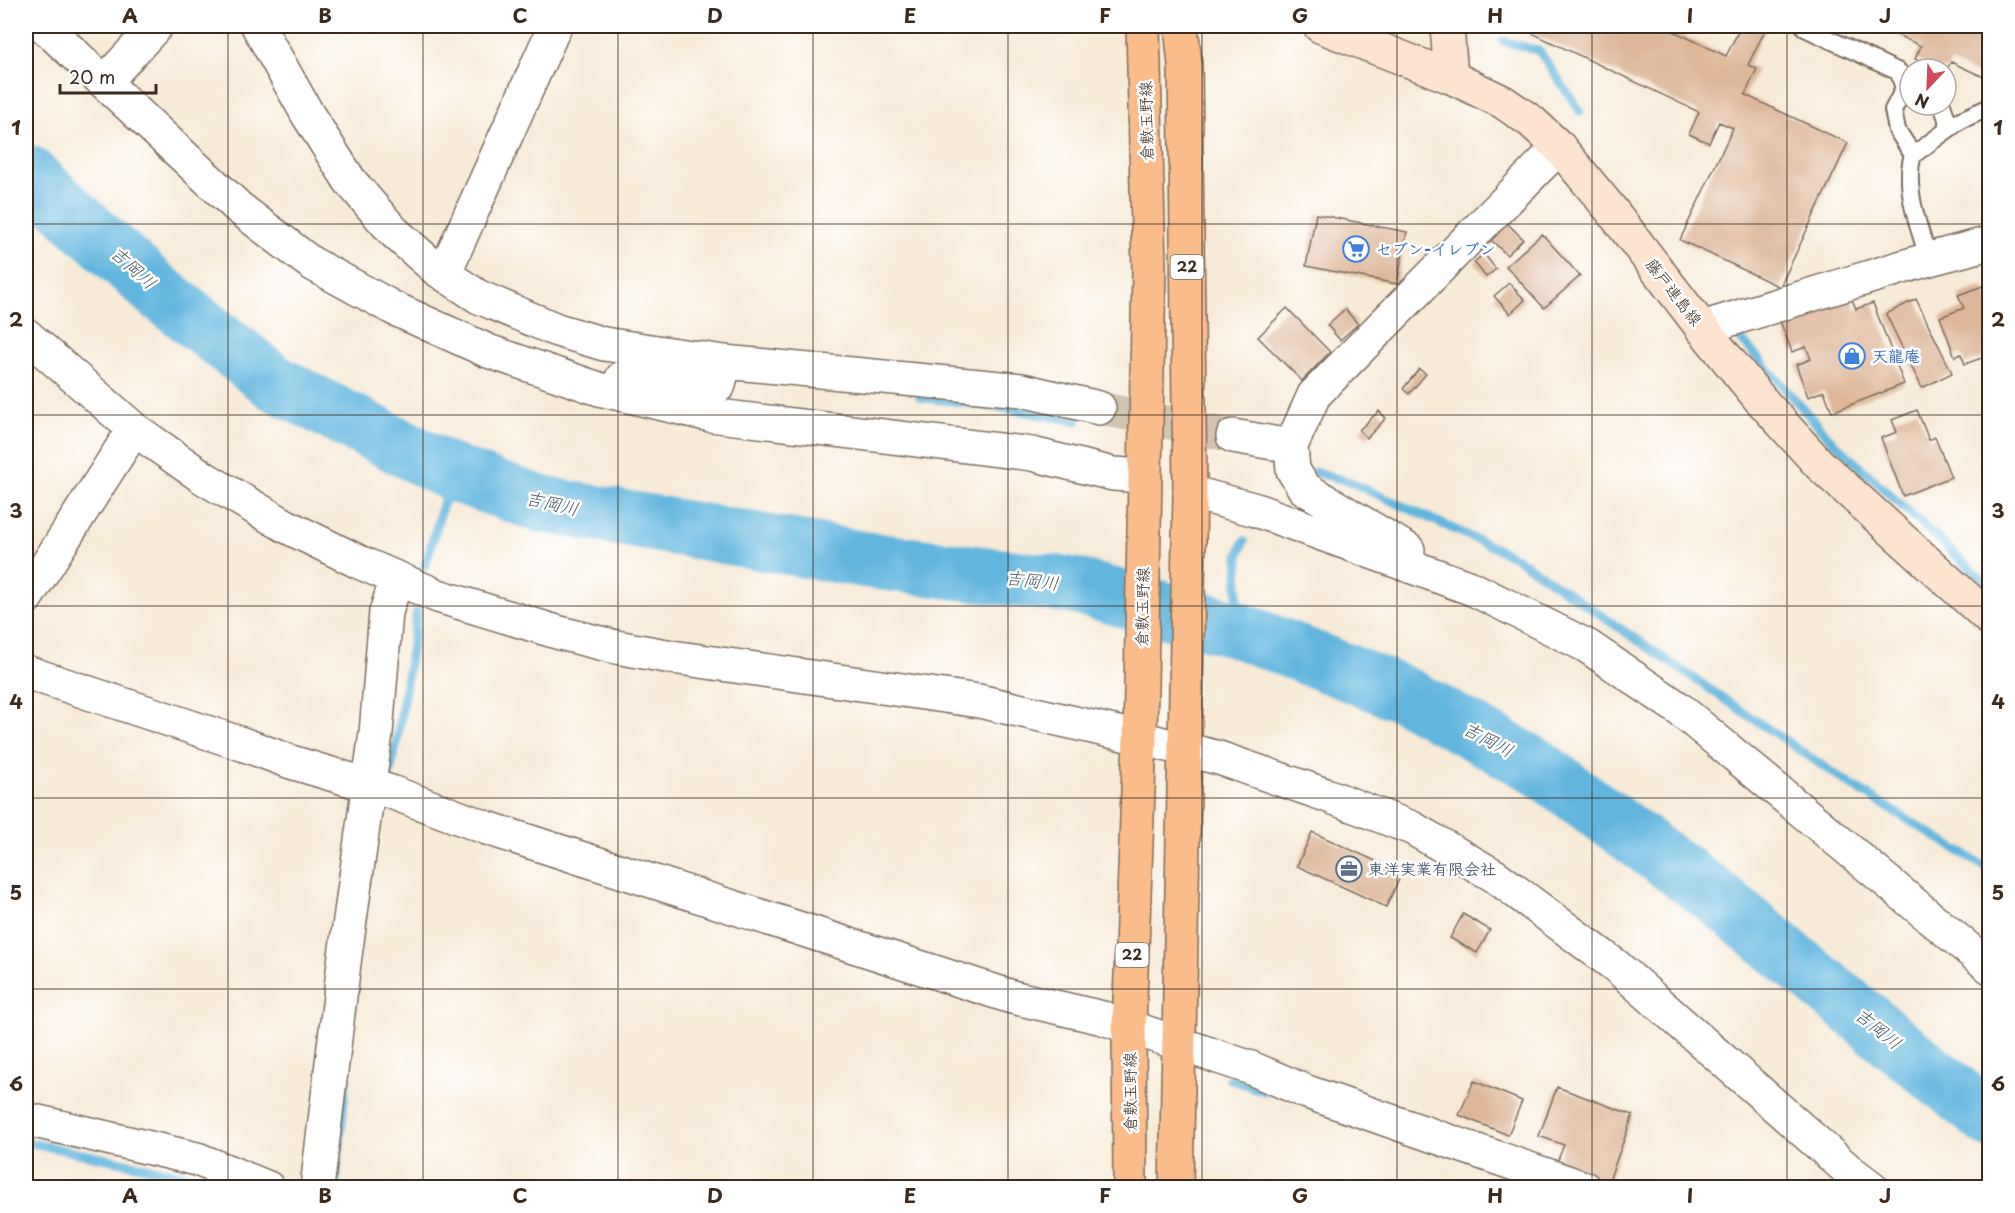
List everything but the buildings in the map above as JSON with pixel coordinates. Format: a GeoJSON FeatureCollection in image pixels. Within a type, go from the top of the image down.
{"type":"FeatureCollection","features":[{"type":"Feature","properties":{"kind":"main road","name":"倉敷玉野線"},"geometry":{"type":"LineString","coordinates":[[1130,1188],[1130,1027],[1140,730],[1149,269],[1143,26]]}},
{"type":"Feature","properties":{"kind":"main road","name":"22"},"geometry":{"type":"LineString","coordinates":[[1176,1188],[1190,501],[1185,64],[1181,26]]}},
{"type":"Feature","properties":{"kind":"main road","name":"藤戸連島線"},"geometry":{"type":"LineString","coordinates":[[1320,26],[1451,77],[1503,102],[1532,122],[1560,147],[1701,328],[1760,399],[1820,465],[1989,619]]}},
{"type":"Feature","properties":{"kind":"main road"},"geometry":{"type":"LineString","coordinates":[[1447,26],[1451,77]]}},
{"type":"Feature","properties":{"kind":"street"},"geometry":{"type":"LineString","coordinates":[[44,26],[239,208],[311,263],[393,308],[488,351],[599,389],[710,415],[1032,454],[1113,474],[1144,487]]}},
{"type":"Feature","properties":{"kind":"street"},"geometry":{"type":"LineString","coordinates":[[105,82],[156,26]]}},
{"type":"Feature","properties":{"kind":"street"},"geometry":{"type":"LineString","coordinates":[[258,26],[308,115],[350,181],[393,231],[444,274],[479,297],[557,330],[604,344],[724,362],[1022,390],[1099,408]]}},
{"type":"Feature","properties":{"kind":"street"},"geometry":{"type":"LineString","coordinates":[[444,274],[555,26]]}},
{"type":"Feature","properties":{"kind":"street"},"geometry":{"type":"LineString","coordinates":[[1560,147],[1314,395],[1290,446],[1293,470],[1304,488],[1473,589],[1587,646],[1678,708],[1989,967]]}},
{"type":"Feature","properties":{"kind":"street"},"geometry":{"type":"LineString","coordinates":[[1701,328],[1989,243]]}},
{"type":"Feature","properties":{"kind":"street"},"geometry":{"type":"LineString","coordinates":[[26,335],[134,429],[204,478],[286,526],[359,562],[438,596],[560,633],[616,647],[672,657],[979,700],[1140,730],[1186,741],[1412,828],[1495,876],[1616,966],[1847,1169],[1872,1188]]}},
{"type":"Feature","properties":{"kind":"street"},"geometry":{"type":"LineString","coordinates":[[599,389],[604,376],[718,385],[724,362]]}},
{"type":"Feature","properties":{"kind":"street"},"geometry":{"type":"LineString","coordinates":[[26,598],[134,429]]}},
{"type":"Feature","properties":{"kind":"street"},"geometry":{"type":"LineString","coordinates":[[1233,436],[1290,446]]}},
{"type":"Feature","properties":{"kind":"street"},"geometry":{"type":"LineString","coordinates":[[1190,501],[1256,510],[1473,589]]}},
{"type":"Feature","properties":{"kind":"street"},"geometry":{"type":"LineString","coordinates":[[317,1188],[344,963],[380,788],[377,722],[386,612],[397,578]]}},
{"type":"Feature","properties":{"kind":"street"},"geometry":{"type":"LineString","coordinates":[[26,672],[291,762],[380,788],[487,828],[1012,997],[1103,1018],[1223,1058],[1307,1092],[1584,1188]]}},
{"type":"Feature","properties":{"kind":"street"},"geometry":{"type":"LineString","coordinates":[[26,1119],[197,1159],[268,1188]]}},
{"type":"Feature","properties":{"kind":"lane"},"geometry":{"type":"LineString","coordinates":[[1805,28],[1898,72]]}},
{"type":"Feature","properties":{"kind":"lane"},"geometry":{"type":"LineString","coordinates":[[1898,102],[1893,110],[1898,130],[1913,155]]}},
{"type":"Feature","properties":{"kind":"lane"},"geometry":{"type":"LineString","coordinates":[[1929,259],[1916,219],[1911,186],[1910,164],[1913,155],[1961,120],[1989,107]]}},
{"type":"Feature","properties":{"kind":"lane"},"geometry":{"type":"LineString","coordinates":[[1947,117],[1947,130]]}},
{"type":"Feature","properties":{"kind":"waterway"},"geometry":{"type":"LineString","coordinates":[[1503,41],[1539,51],[1580,111]]}},
{"type":"Feature","properties":{"kind":"waterway","name":"吉岡川"},"geometry":{"type":"LineString","coordinates":[[26,172],[155,289],[275,383],[452,473],[540,504],[867,560],[1075,586],[1236,629],[1405,695],[1538,767],[1712,894],[1990,1120]]}},
{"type":"Feature","properties":{"kind":"waterway"},"geometry":{"type":"LineString","coordinates":[[1741,339],[1831,440],[1990,587]]}},
{"type":"Feature","properties":{"kind":"waterway"},"geometry":{"type":"LineString","coordinates":[[920,397],[998,407],[1077,421]]}},
{"type":"Feature","properties":{"kind":"waterway"},"geometry":{"type":"LineString","coordinates":[[1315,472],[1350,482],[1515,557],[1851,785],[1990,870]]}},
{"type":"Feature","properties":{"kind":"waterway"},"geometry":{"type":"LineString","coordinates":[[425,566],[452,473]]}},
{"type":"Feature","properties":{"kind":"waterway"},"geometry":{"type":"LineString","coordinates":[[1236,629],[1239,555],[1244,541]]}},
{"type":"Feature","properties":{"kind":"waterway"},"geometry":{"type":"LineString","coordinates":[[387,787],[397,741],[417,612]]}},
{"type":"Feature","properties":{"kind":"waterway"},"geometry":{"type":"LineString","coordinates":[[1052,1022],[1069,1028]]}},
{"type":"Feature","properties":{"kind":"waterway"},"geometry":{"type":"LineString","coordinates":[[335,1188],[346,1079]]}},
{"type":"Feature","properties":{"kind":"waterway"},"geometry":{"type":"LineString","coordinates":[[1230,1079],[1264,1091]]}},
{"type":"Feature","properties":{"kind":"waterway"},"geometry":{"type":"LineString","coordinates":[[26,1142],[197,1178],[217,1188]]}},
{"type":"Feature","properties":{"kind":"tunnel"},"geometry":{"type":"LineString","coordinates":[[1099,408],[1233,436]]}},
{"type":"Feature","properties":{"kind":"place","name":"セブン-イレブン"},"geometry":{"type":"Point","coordinates":[1356,249]}},
{"type":"Feature","properties":{"kind":"place","name":"天龍庵"},"geometry":{"type":"Point","coordinates":[1852,356]}},
{"type":"Feature","properties":{"kind":"place","name":"東洋実業有限会社"},"geometry":{"type":"Point","coordinates":[1349,869]}}]}
